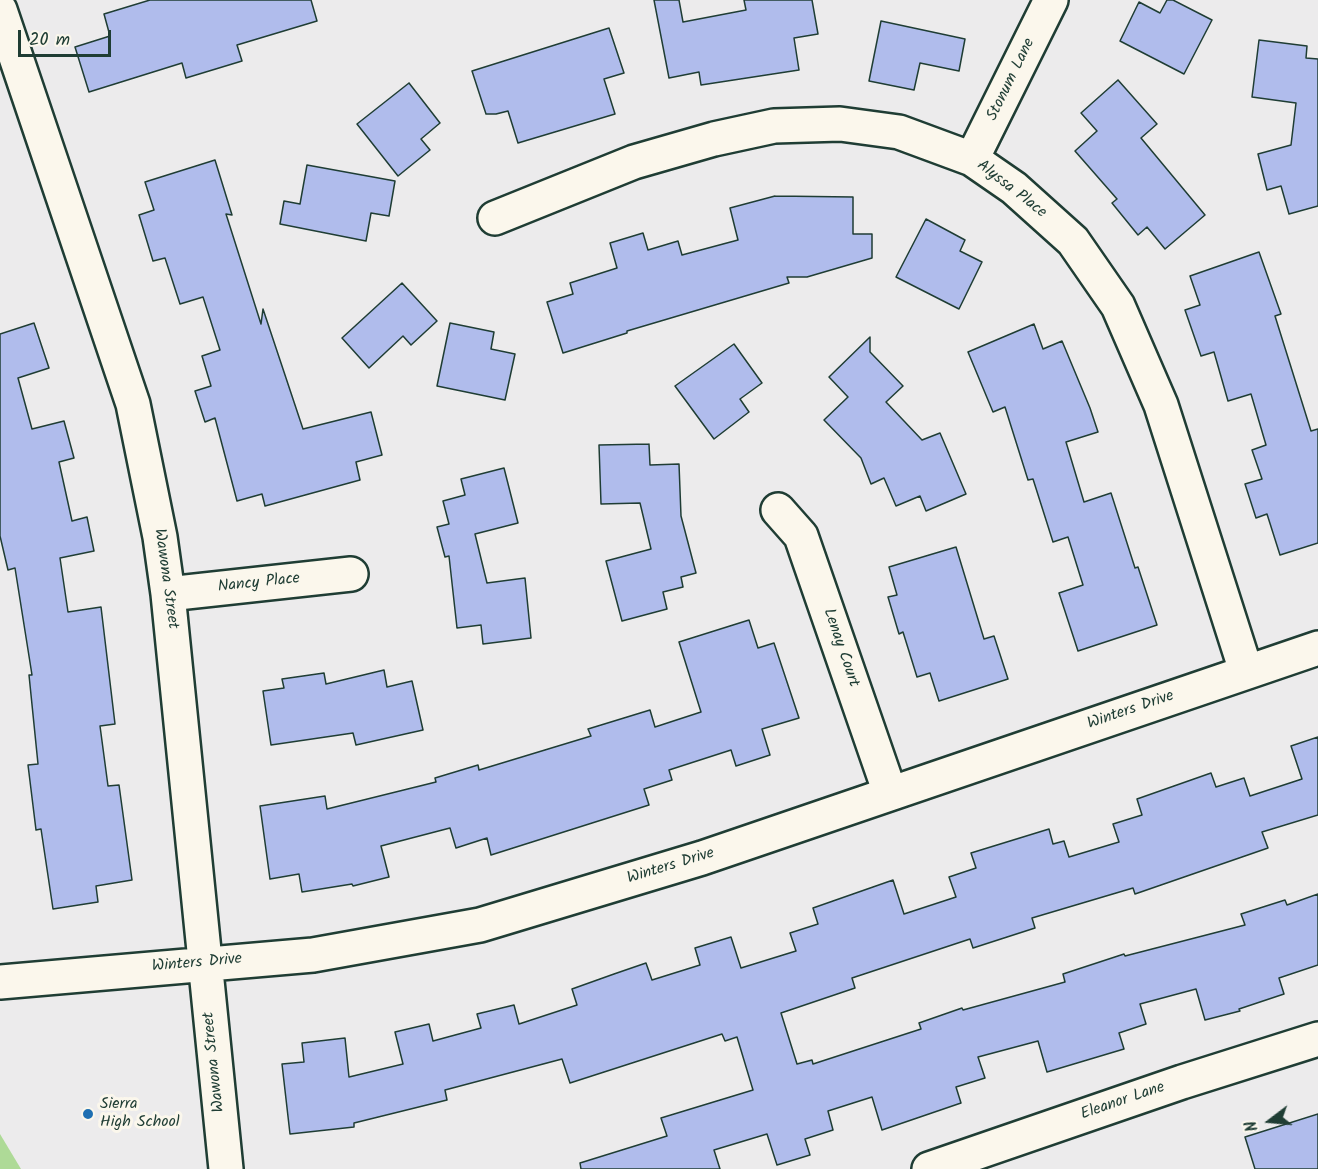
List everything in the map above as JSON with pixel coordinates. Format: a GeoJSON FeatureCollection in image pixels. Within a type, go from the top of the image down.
{"type":"FeatureCollection","features":[{"type":"Feature","properties":{"kind":"street","name":"Stonum Lane"},"geometry":{"type":"LineString","coordinates":[[972,159],[1051,0]]}},
{"type":"Feature","properties":{"kind":"street","name":"Wawona Street"},"geometry":{"type":"LineString","coordinates":[[0,10],[133,404],[160,537],[168,594],[226,1169]]}},
{"type":"Feature","properties":{"kind":"street","name":"Alyssa Place"},"geometry":{"type":"LineString","coordinates":[[495,218],[634,162],[714,139],[774,126],[840,124],[898,132],[972,159],[1014,188],[1072,241],[1118,306],[1161,405],[1246,671]]}},
{"type":"Feature","properties":{"kind":"street","name":"Lenay Court"},"geometry":{"type":"LineString","coordinates":[[778,510],[801,536],[890,793]]}},
{"type":"Feature","properties":{"kind":"street","name":"Nancy Place"},"geometry":{"type":"LineString","coordinates":[[168,594],[351,574]]}},
{"type":"Feature","properties":{"kind":"street","name":"Winters Drive"},"geometry":{"type":"LineString","coordinates":[[0,982],[313,955],[480,925],[702,858],[1318,648]]}},
{"type":"Feature","properties":{"kind":"street","name":"Eleanor Lane"},"geometry":{"type":"LineString","coordinates":[[929,1169],[1182,1082],[1318,1039]]}},
{"type":"Feature","properties":{"kind":"green space"},"geometry":{"type":"Polygon","coordinates":[[[0,1134],[21,1169],[0,1169],[0,1134]]]}},
{"type":"Feature","properties":{"kind":"building"},"geometry":{"type":"Polygon","coordinates":[[[150,0],[311,0],[317,21],[237,45],[242,61],[186,78],[182,63],[89,92],[75,47],[110,36],[104,14],[150,0]]]}},
{"type":"Feature","properties":{"kind":"building"},"geometry":{"type":"Polygon","coordinates":[[[654,0],[679,0],[683,22],[746,10],[744,0],[812,0],[818,34],[794,38],[799,70],[701,85],[699,72],[669,78],[654,0]]]}},
{"type":"Feature","properties":{"kind":"building"},"geometry":{"type":"Polygon","coordinates":[[[1167,0],[1173,0],[1212,20],[1184,74],[1120,41],[1139,2],[1160,13],[1167,0]]]}},
{"type":"Feature","properties":{"kind":"building"},"geometry":{"type":"Polygon","coordinates":[[[881,21],[965,39],[959,71],[920,63],[914,90],[869,81],[881,21]]]}},
{"type":"Feature","properties":{"kind":"building"},"geometry":{"type":"Polygon","coordinates":[[[609,28],[624,73],[604,79],[615,114],[518,143],[508,111],[486,114],[472,71],[609,28]]]}},
{"type":"Feature","properties":{"kind":"building"},"geometry":{"type":"Polygon","coordinates":[[[1259,40],[1307,46],[1306,58],[1318,59],[1318,206],[1289,214],[1281,186],[1267,190],[1258,154],[1291,145],[1296,103],[1252,97],[1259,40]]]}},
{"type":"Feature","properties":{"kind":"building"},"geometry":{"type":"Polygon","coordinates":[[[1118,80],[1157,124],[1141,138],[1205,215],[1165,249],[1147,227],[1138,235],[1112,203],[1117,199],[1075,151],[1097,131],[1081,113],[1118,80]]]}},
{"type":"Feature","properties":{"kind":"building"},"geometry":{"type":"Polygon","coordinates":[[[409,83],[440,123],[421,139],[430,150],[398,176],[357,124],[409,83]]]}},
{"type":"Feature","properties":{"kind":"building"},"geometry":{"type":"Polygon","coordinates":[[[215,160],[232,215],[226,214],[261,324],[263,309],[303,429],[371,412],[382,455],[356,462],[360,480],[265,506],[262,494],[237,501],[215,418],[205,422],[195,391],[211,386],[202,356],[220,350],[203,297],[180,304],[165,258],[153,261],[139,215],[154,210],[145,182],[215,160]]]}},
{"type":"Feature","properties":{"kind":"building"},"geometry":{"type":"Polygon","coordinates":[[[307,165],[395,181],[389,216],[371,213],[366,241],[280,224],[284,201],[300,204],[307,165]]]}},
{"type":"Feature","properties":{"kind":"building"},"geometry":{"type":"Polygon","coordinates":[[[775,196],[853,197],[853,234],[872,234],[872,258],[807,277],[787,277],[789,283],[627,331],[627,333],[563,353],[547,302],[573,294],[570,283],[617,268],[610,243],[643,233],[648,250],[678,241],[682,255],[738,240],[730,208],[775,196]]]}},
{"type":"Feature","properties":{"kind":"building"},"geometry":{"type":"Polygon","coordinates":[[[926,219],[965,240],[960,251],[982,262],[959,309],[896,277],[926,219]]]}},
{"type":"Feature","properties":{"kind":"building"},"geometry":{"type":"Polygon","coordinates":[[[1259,252],[1281,314],[1275,316],[1311,431],[1318,429],[1318,543],[1280,555],[1267,514],[1256,518],[1245,484],[1262,479],[1252,450],[1266,445],[1251,394],[1228,401],[1214,352],[1201,356],[1185,310],[1200,305],[1190,276],[1259,252]]]}},
{"type":"Feature","properties":{"kind":"building"},"geometry":{"type":"Polygon","coordinates":[[[402,283],[437,321],[411,345],[403,336],[369,368],[342,338],[402,283]]]}},
{"type":"Feature","properties":{"kind":"building"},"geometry":{"type":"Polygon","coordinates":[[[34,323],[49,368],[18,378],[32,429],[64,421],[74,458],[59,462],[72,521],[87,517],[94,551],[60,558],[68,612],[101,607],[115,724],[100,726],[108,786],[119,785],[132,880],[96,886],[98,902],[53,909],[41,829],[36,830],[28,765],[38,764],[29,675],[32,675],[15,568],[8,570],[0,536],[0,334],[34,323]]]}},
{"type":"Feature","properties":{"kind":"building"},"geometry":{"type":"Polygon","coordinates":[[[450,323],[494,332],[491,349],[515,354],[505,400],[437,386],[450,323]]]}},
{"type":"Feature","properties":{"kind":"building"},"geometry":{"type":"Polygon","coordinates":[[[1034,324],[1043,349],[1062,341],[1098,432],[1066,442],[1084,502],[1111,493],[1135,568],[1138,567],[1157,625],[1078,651],[1059,593],[1083,585],[1068,537],[1053,542],[1033,479],[1028,480],[1005,407],[993,412],[968,352],[1034,324]]]}},
{"type":"Feature","properties":{"kind":"building"},"geometry":{"type":"Polygon","coordinates":[[[870,337],[870,352],[903,386],[886,402],[922,440],[940,433],[966,494],[926,511],[920,496],[896,506],[884,478],[871,484],[861,458],[824,420],[848,397],[829,377],[870,337]]]}},
{"type":"Feature","properties":{"kind":"building"},"geometry":{"type":"Polygon","coordinates":[[[734,344],[762,383],[740,399],[749,412],[714,439],[675,386],[734,344]]]}},
{"type":"Feature","properties":{"kind":"building"},"geometry":{"type":"Polygon","coordinates":[[[649,444],[650,465],[679,464],[681,516],[696,573],[681,577],[683,587],[663,592],[667,609],[622,621],[606,561],[651,549],[640,503],[601,504],[599,445],[649,444]]]}},
{"type":"Feature","properties":{"kind":"building"},"geometry":{"type":"Polygon","coordinates":[[[504,468],[518,523],[475,534],[487,583],[525,578],[531,638],[483,644],[481,625],[457,628],[449,556],[445,557],[437,527],[449,524],[443,501],[465,495],[461,479],[504,468]]]}},
{"type":"Feature","properties":{"kind":"building"},"geometry":{"type":"Polygon","coordinates":[[[956,547],[984,639],[994,636],[1008,679],[939,701],[930,673],[917,677],[903,632],[899,634],[888,597],[897,595],[889,567],[956,547]]]}},
{"type":"Feature","properties":{"kind":"building"},"geometry":{"type":"Polygon","coordinates":[[[749,620],[758,648],[774,643],[799,718],[762,729],[770,755],[736,766],[731,750],[669,770],[672,780],[644,789],[649,805],[491,855],[487,838],[456,848],[450,828],[381,846],[389,877],[353,886],[352,884],[302,892],[299,874],[270,879],[260,806],[325,796],[327,809],[436,782],[435,778],[478,765],[479,770],[591,736],[588,729],[650,710],[655,727],[701,712],[679,642],[749,620]]]}},
{"type":"Feature","properties":{"kind":"building"},"geometry":{"type":"Polygon","coordinates":[[[384,670],[387,687],[412,681],[423,730],[356,745],[353,733],[271,745],[263,691],[284,688],[282,679],[324,673],[326,684],[384,670]]]}},
{"type":"Feature","properties":{"kind":"building"},"geometry":{"type":"Polygon","coordinates":[[[1318,737],[1318,815],[1262,832],[1268,848],[1135,894],[1133,888],[1032,918],[1035,928],[973,948],[970,939],[852,978],[855,988],[781,1013],[797,1064],[812,1060],[813,1064],[921,1029],[919,1023],[962,1008],[963,1010],[1065,982],[1063,974],[1124,954],[1125,956],[1245,925],[1241,914],[1285,900],[1287,905],[1318,894],[1318,965],[1279,978],[1284,994],[1239,1009],[1240,1011],[1205,1020],[1196,989],[1140,1004],[1146,1024],[1119,1033],[1124,1049],[1047,1072],[1038,1041],[978,1057],[985,1078],[956,1087],[961,1103],[882,1130],[872,1097],[828,1111],[833,1130],[805,1139],[810,1155],[777,1165],[767,1134],[714,1150],[720,1169],[581,1169],[580,1163],[667,1136],[661,1118],[753,1090],[737,1037],[725,1041],[722,1034],[570,1083],[562,1059],[445,1090],[447,1100],[354,1123],[354,1127],[290,1134],[282,1064],[304,1062],[302,1043],[345,1038],[349,1077],[403,1064],[395,1032],[429,1024],[433,1041],[481,1028],[477,1014],[514,1005],[519,1024],[577,1005],[572,989],[646,963],[652,980],[700,965],[695,948],[731,937],[741,968],[796,951],[790,933],[818,924],[813,908],[893,880],[904,914],[956,897],[949,877],[976,868],[971,853],[1049,829],[1053,844],[1064,841],[1069,857],[1119,842],[1113,824],[1142,815],[1137,799],[1211,773],[1216,787],[1244,778],[1250,796],[1302,779],[1291,746],[1318,737]]]}},
{"type":"Feature","properties":{"kind":"building"},"geometry":{"type":"Polygon","coordinates":[[[1318,1114],[1318,1169],[1255,1169],[1245,1137],[1318,1114]]]}},
{"type":"Feature","properties":{"kind":"place","name":"Sierra High School"},"geometry":{"type":"Point","coordinates":[88,1114]}}]}
